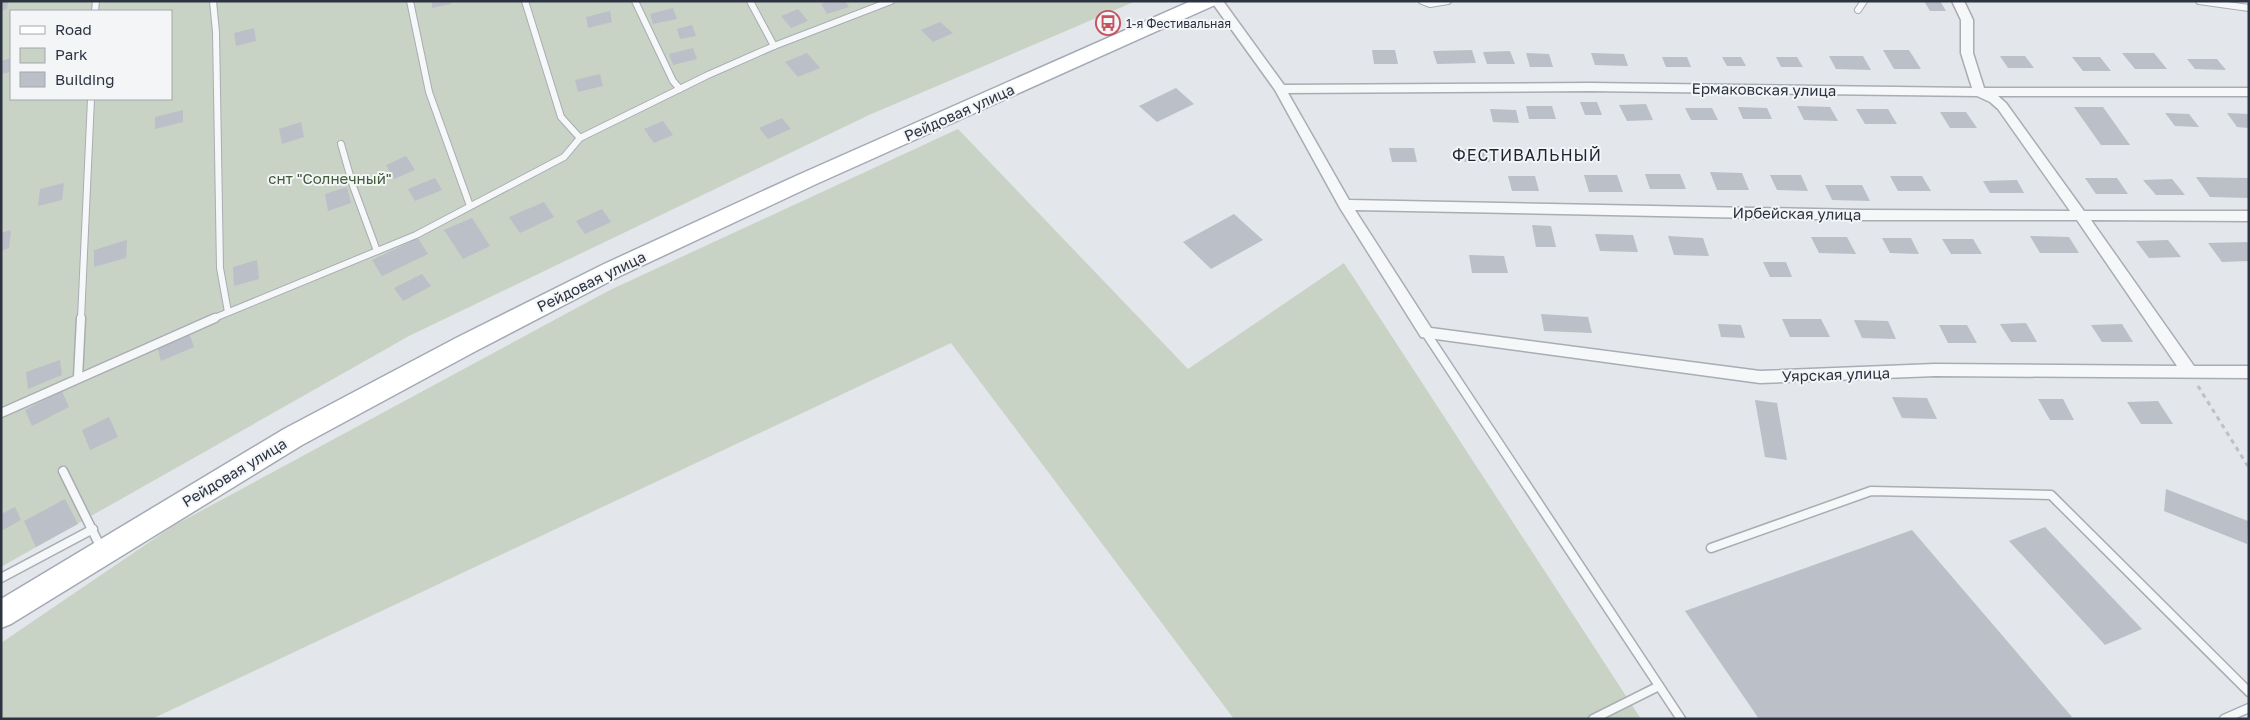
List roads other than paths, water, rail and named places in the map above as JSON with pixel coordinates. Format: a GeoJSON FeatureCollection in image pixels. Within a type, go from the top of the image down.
{"type":"FeatureCollection","features":[{"type":"Feature","properties":{"kind":"main road","name":"Рейдовая улица"},"geometry":{"type":"LineString","coordinates":[[1,615],[293,437],[612,270],[806,180],[1208,1]]}},
{"type":"Feature","properties":{"kind":"street"},"geometry":{"type":"LineString","coordinates":[[1217,1],[1280,89],[1345,205],[1426,333]]}},
{"type":"Feature","properties":{"kind":"street"},"geometry":{"type":"LineString","coordinates":[[1958,1],[1967,20],[1967,53],[1978,92],[1994,99],[2002,106],[2189,371]]}},
{"type":"Feature","properties":{"kind":"street","name":"Ермаковская улица"},"geometry":{"type":"LineString","coordinates":[[1280,89],[1590,87],[1978,92],[2249,92]]}},
{"type":"Feature","properties":{"kind":"street","name":"Ирбейская улица"},"geometry":{"type":"LineString","coordinates":[[1345,205],[1842,214],[2249,216]]}},
{"type":"Feature","properties":{"kind":"street","name":"Уярская улица"},"geometry":{"type":"LineString","coordinates":[[1426,333],[1760,378],[1935,370],[2249,372]]}},
{"type":"Feature","properties":{"kind":"lane"},"geometry":{"type":"LineString","coordinates":[[213,1],[216,32],[220,268],[228,312]]}},
{"type":"Feature","properties":{"kind":"lane"},"geometry":{"type":"LineString","coordinates":[[410,1],[428,92],[470,206]]}},
{"type":"Feature","properties":{"kind":"lane"},"geometry":{"type":"LineString","coordinates":[[525,1],[560,117],[580,138]]}},
{"type":"Feature","properties":{"kind":"lane"},"geometry":{"type":"LineString","coordinates":[[635,1],[673,81],[680,89]]}},
{"type":"Feature","properties":{"kind":"lane"},"geometry":{"type":"LineString","coordinates":[[750,1],[774,46]]}},
{"type":"Feature","properties":{"kind":"lane"},"geometry":{"type":"LineString","coordinates":[[866,1],[872,8]]}},
{"type":"Feature","properties":{"kind":"lane"},"geometry":{"type":"LineString","coordinates":[[1,413],[78,377],[228,312],[416,235],[564,157],[580,138],[774,46],[891,1]]}},
{"type":"Feature","properties":{"kind":"lane"},"geometry":{"type":"LineString","coordinates":[[1422,1],[1430,4],[1448,1]]}},
{"type":"Feature","properties":{"kind":"lane"},"geometry":{"type":"LineString","coordinates":[[1858,10],[1864,1]]}},
{"type":"Feature","properties":{"kind":"lane"},"geometry":{"type":"LineString","coordinates":[[2199,1],[2249,8]]}},
{"type":"Feature","properties":{"kind":"lane"},"geometry":{"type":"LineString","coordinates":[[78,377],[91,100]]}},
{"type":"Feature","properties":{"kind":"lane"},"geometry":{"type":"LineString","coordinates":[[341,144],[353,186],[378,251]]}},
{"type":"Feature","properties":{"kind":"lane"},"geometry":{"type":"LineString","coordinates":[[1426,333],[1681,719]]}},
{"type":"Feature","properties":{"kind":"lane"},"geometry":{"type":"LineString","coordinates":[[63,471],[103,552]]}},
{"type":"Feature","properties":{"kind":"lane"},"geometry":{"type":"LineString","coordinates":[[1711,548],[1871,491],[2052,494],[2249,692]]}},
{"type":"Feature","properties":{"kind":"lane"},"geometry":{"type":"LineString","coordinates":[[1,578],[93,529]]}},
{"type":"Feature","properties":{"kind":"lane"},"geometry":{"type":"LineString","coordinates":[[1593,719],[1659,686]]}},
{"type":"Feature","properties":{"kind":"lane"},"geometry":{"type":"LineString","coordinates":[[2224,719],[2249,708]]}},
{"type":"Feature","properties":{"kind":"place","name":"1-я Фестивальная"},"geometry":{"type":"Point","coordinates":[1108,23]}},
{"type":"Feature","properties":{"kind":"district","name":"ФЕСТИВАЛЬНЫЙ"},"geometry":{"type":"Point","coordinates":[1527,155]}},
{"type":"Feature","properties":{"kind":"park label","name":"снт \"Солнечный\""},"geometry":{"type":"Point","coordinates":[330,178]}}]}
